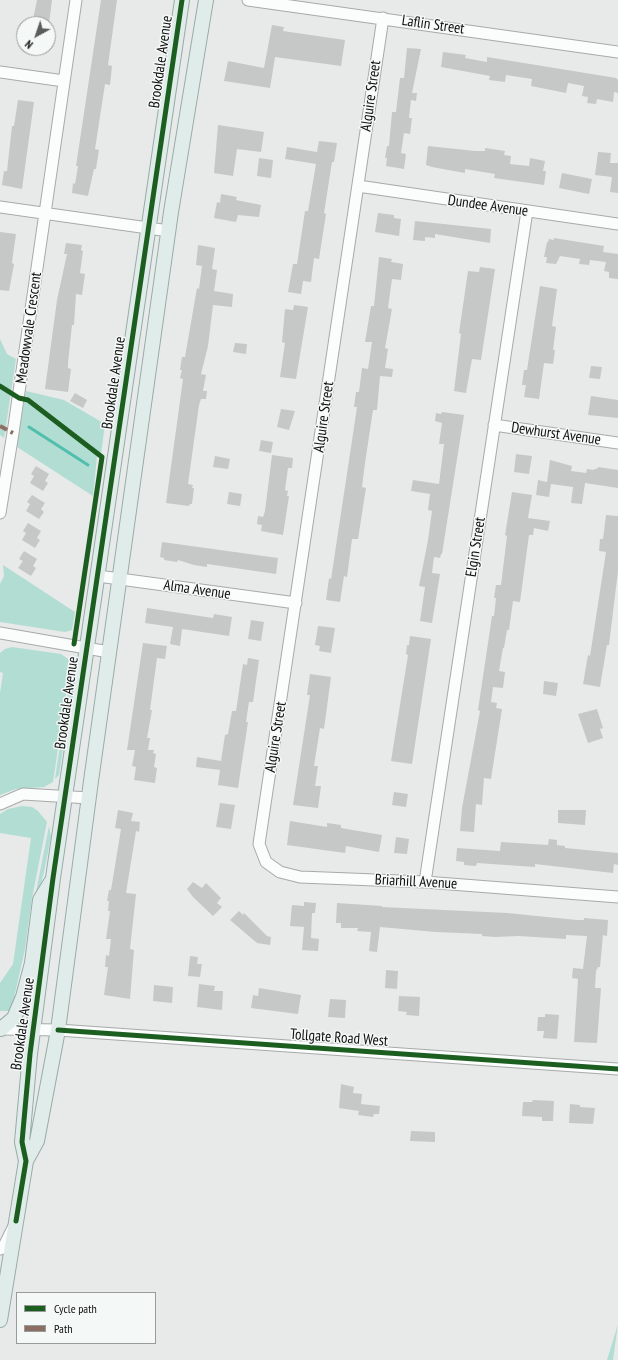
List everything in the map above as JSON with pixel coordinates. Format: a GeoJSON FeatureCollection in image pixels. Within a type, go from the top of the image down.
{"type":"FeatureCollection","features":[{"type":"Feature","properties":{"kind":"main road","name":"Brookdale Avenue"},"geometry":{"type":"LineString","coordinates":[[26,1161],[22,1142],[30,1054],[35,1030],[54,878],[182,0]]}},
{"type":"Feature","properties":{"kind":"main road","name":"Brookdale Avenue"},"geometry":{"type":"LineString","coordinates":[[0,1320],[26,1161],[37,1141],[58,1030],[109,652],[169,231],[206,0]]}},
{"type":"Feature","properties":{"kind":"main road"},"geometry":{"type":"LineString","coordinates":[[1,1029],[14,1018],[24,997],[32,963],[40,900],[54,878]]}},
{"type":"Feature","properties":{"kind":"street","name":"Meadowvale Crescent"},"geometry":{"type":"LineString","coordinates":[[0,513],[46,214],[76,0]]}},
{"type":"Feature","properties":{"kind":"street","name":"Laflin Street"},"geometry":{"type":"LineString","coordinates":[[248,0],[618,52]]}},
{"type":"Feature","properties":{"kind":"street","name":"Alguire Street"},"geometry":{"type":"LineString","coordinates":[[264,816],[383,18]]}},
{"type":"Feature","properties":{"kind":"street"},"geometry":{"type":"LineString","coordinates":[[0,72],[64,81]]}},
{"type":"Feature","properties":{"kind":"street","name":"Dundee Avenue"},"geometry":{"type":"LineString","coordinates":[[358,186],[618,224]]}},
{"type":"Feature","properties":{"kind":"street"},"geometry":{"type":"LineString","coordinates":[[0,207],[148,230],[169,231]]}},
{"type":"Feature","properties":{"kind":"street","name":"Elgin Street"},"geometry":{"type":"LineString","coordinates":[[425,882],[526,211]]}},
{"type":"Feature","properties":{"kind":"street","name":"Dewhurst Avenue"},"geometry":{"type":"LineString","coordinates":[[494,426],[618,443]]}},
{"type":"Feature","properties":{"kind":"street","name":"Alma Avenue"},"geometry":{"type":"LineString","coordinates":[[98,576],[296,602]]}},
{"type":"Feature","properties":{"kind":"street"},"geometry":{"type":"LineString","coordinates":[[0,633],[88,647],[109,652]]}},
{"type":"Feature","properties":{"kind":"street"},"geometry":{"type":"LineString","coordinates":[[0,804],[23,794],[66,798],[89,798]]}},
{"type":"Feature","properties":{"kind":"street","name":"Briarhill Avenue"},"geometry":{"type":"LineString","coordinates":[[264,816],[259,844],[266,862],[280,872],[300,877],[425,882],[618,897]]}},
{"type":"Feature","properties":{"kind":"street","name":"Tollgate Road West"},"geometry":{"type":"LineString","coordinates":[[1,1029],[58,1030],[618,1069]]}},
{"type":"Feature","properties":{"kind":"street"},"geometry":{"type":"LineString","coordinates":[[0,1249],[3,1248],[16,1221]]}},
{"type":"Feature","properties":{"kind":"green space"},"geometry":{"type":"Polygon","coordinates":[[[0,339],[7,354],[16,359],[4,438],[0,435],[0,339]]]}},
{"type":"Feature","properties":{"kind":"green space"},"geometry":{"type":"Polygon","coordinates":[[[26,391],[64,400],[105,424],[101,455],[30,398],[25,396],[26,391]]]}},
{"type":"Feature","properties":{"kind":"green space"},"geometry":{"type":"Polygon","coordinates":[[[24,401],[31,404],[97,456],[93,496],[17,447],[24,401]]]}},
{"type":"Feature","properties":{"kind":"green space"},"geometry":{"type":"Polygon","coordinates":[[[3,565],[75,612],[72,630],[65,632],[0,622],[0,584],[4,576],[3,565]]]}},
{"type":"Feature","properties":{"kind":"green space"},"geometry":{"type":"Polygon","coordinates":[[[12,647],[61,654],[71,661],[53,782],[44,787],[16,789],[0,795],[0,693],[3,673],[0,672],[0,653],[5,649],[12,647]]]}},
{"type":"Feature","properties":{"kind":"green space"},"geometry":{"type":"Polygon","coordinates":[[[72,664],[75,669],[59,775],[55,779],[72,664]]]}},
{"type":"Feature","properties":{"kind":"green space"},"geometry":{"type":"Polygon","coordinates":[[[22,806],[32,807],[38,811],[47,822],[32,898],[25,949],[11,1011],[0,1011],[0,983],[13,964],[31,838],[0,833],[0,814],[8,809],[22,806]]]}},
{"type":"Feature","properties":{"kind":"green space"},"geometry":{"type":"Polygon","coordinates":[[[49,826],[51,837],[44,872],[34,902],[49,826]]]}},
{"type":"Feature","properties":{"kind":"green space"},"geometry":{"type":"Polygon","coordinates":[[[618,1324],[613,1360],[607,1360],[618,1324]]]}},
{"type":"Feature","properties":{"kind":"building"},"geometry":{"type":"Polygon","coordinates":[[[37,0],[52,0],[50,16],[34,16],[37,0]]]}},
{"type":"Feature","properties":{"kind":"building"},"geometry":{"type":"Polygon","coordinates":[[[101,0],[117,0],[108,65],[112,66],[110,85],[105,84],[95,149],[99,150],[96,169],[94,169],[88,196],[72,193],[78,166],[76,166],[101,0]]]}},
{"type":"Feature","properties":{"kind":"building"},"geometry":{"type":"Polygon","coordinates":[[[272,25],[284,27],[283,31],[345,40],[341,66],[275,57],[270,88],[224,81],[228,61],[264,68],[272,25]]]}},
{"type":"Feature","properties":{"kind":"building"},"geometry":{"type":"Polygon","coordinates":[[[407,48],[421,49],[412,93],[417,93],[416,101],[411,100],[409,118],[412,118],[410,134],[404,133],[401,153],[406,154],[404,169],[386,166],[387,158],[385,158],[387,146],[389,146],[392,112],[396,112],[400,78],[404,78],[407,48]]]}},
{"type":"Feature","properties":{"kind":"building"},"geometry":{"type":"Polygon","coordinates":[[[443,52],[466,55],[465,58],[487,62],[487,57],[616,78],[618,80],[618,93],[614,92],[613,102],[597,99],[596,104],[587,103],[588,97],[582,96],[584,86],[568,83],[566,93],[531,86],[532,79],[506,75],[505,82],[489,80],[490,76],[441,67],[443,52]]]}},
{"type":"Feature","properties":{"kind":"building"},"geometry":{"type":"Polygon","coordinates":[[[18,100],[34,102],[22,189],[2,185],[4,171],[7,171],[12,126],[14,126],[18,100]]]}},
{"type":"Feature","properties":{"kind":"building"},"geometry":{"type":"Polygon","coordinates":[[[218,125],[264,132],[261,152],[237,149],[233,176],[214,173],[218,125]]]}},
{"type":"Feature","properties":{"kind":"building"},"geometry":{"type":"Polygon","coordinates":[[[319,141],[337,143],[334,162],[332,162],[324,213],[326,214],[319,259],[314,258],[311,282],[303,281],[301,294],[288,292],[293,264],[297,264],[305,211],[308,211],[316,164],[285,159],[287,147],[317,152],[319,141]]]}},
{"type":"Feature","properties":{"kind":"building"},"geometry":{"type":"Polygon","coordinates":[[[428,146],[475,151],[485,151],[485,148],[505,151],[504,155],[511,156],[510,164],[529,166],[530,158],[545,161],[543,171],[546,171],[544,185],[494,178],[495,174],[465,169],[465,173],[426,165],[428,146]]]}},
{"type":"Feature","properties":{"kind":"building"},"geometry":{"type":"Polygon","coordinates":[[[598,152],[611,153],[610,163],[618,163],[618,193],[610,192],[612,177],[595,175],[598,152]]]}},
{"type":"Feature","properties":{"kind":"building"},"geometry":{"type":"Polygon","coordinates":[[[259,158],[273,160],[271,178],[257,176],[259,158]]]}},
{"type":"Feature","properties":{"kind":"building"},"geometry":{"type":"Polygon","coordinates":[[[562,173],[592,179],[589,194],[559,188],[562,173]]]}},
{"type":"Feature","properties":{"kind":"building"},"geometry":{"type":"Polygon","coordinates":[[[221,194],[237,197],[236,200],[261,205],[259,217],[238,215],[236,222],[214,218],[217,202],[220,203],[221,194]]]}},
{"type":"Feature","properties":{"kind":"building"},"geometry":{"type":"Polygon","coordinates":[[[378,213],[394,215],[394,218],[401,219],[399,236],[375,232],[378,213]]]}},
{"type":"Feature","properties":{"kind":"building"},"geometry":{"type":"Polygon","coordinates":[[[415,221],[491,229],[490,243],[435,234],[435,238],[425,237],[425,241],[413,240],[415,221]]]}},
{"type":"Feature","properties":{"kind":"building"},"geometry":{"type":"Polygon","coordinates":[[[0,232],[16,234],[12,263],[14,264],[9,291],[0,290],[0,232]]]}},
{"type":"Feature","properties":{"kind":"building"},"geometry":{"type":"Polygon","coordinates":[[[554,238],[604,246],[603,252],[618,254],[618,279],[609,278],[609,272],[604,271],[606,262],[590,260],[589,265],[579,264],[580,259],[560,256],[556,264],[546,263],[547,257],[544,257],[547,242],[549,239],[554,240],[554,238]]]}},
{"type":"Feature","properties":{"kind":"building"},"geometry":{"type":"Polygon","coordinates":[[[66,243],[82,245],[81,250],[83,251],[80,273],[85,274],[82,295],[76,294],[74,325],[72,325],[68,363],[68,368],[71,369],[68,392],[45,389],[57,300],[67,254],[64,254],[66,243]]]}},
{"type":"Feature","properties":{"kind":"building"},"geometry":{"type":"Polygon","coordinates":[[[198,245],[215,248],[212,269],[217,270],[214,291],[233,294],[232,307],[213,305],[208,346],[201,374],[206,375],[203,391],[207,391],[206,399],[201,399],[199,405],[188,484],[193,485],[192,488],[194,488],[192,504],[189,506],[166,503],[183,379],[180,378],[182,370],[180,370],[182,357],[185,357],[197,288],[199,289],[202,266],[196,265],[198,245]]]}},
{"type":"Feature","properties":{"kind":"building"},"geometry":{"type":"Polygon","coordinates":[[[379,257],[392,259],[391,262],[403,264],[401,280],[392,279],[388,308],[392,309],[385,348],[388,349],[385,368],[393,369],[392,377],[380,376],[377,410],[373,410],[365,463],[362,487],[366,488],[358,539],[352,539],[347,577],[344,576],[340,602],[326,600],[329,578],[331,579],[357,407],[354,407],[356,392],[359,392],[362,368],[368,369],[372,342],[365,342],[371,306],[374,306],[379,257]]]}},
{"type":"Feature","properties":{"kind":"building"},"geometry":{"type":"Polygon","coordinates":[[[480,267],[495,269],[481,360],[472,359],[466,393],[454,391],[461,334],[459,333],[468,271],[479,272],[480,267]]]}},
{"type":"Feature","properties":{"kind":"building"},"geometry":{"type":"Polygon","coordinates":[[[540,286],[557,289],[552,326],[556,327],[553,364],[544,363],[539,399],[524,397],[526,385],[522,385],[524,370],[527,370],[540,286]]]}},
{"type":"Feature","properties":{"kind":"building"},"geometry":{"type":"Polygon","coordinates":[[[294,305],[308,307],[296,379],[280,377],[285,343],[282,342],[285,309],[293,310],[294,305]]]}},
{"type":"Feature","properties":{"kind":"building"},"geometry":{"type":"Polygon","coordinates":[[[235,343],[247,344],[246,354],[233,352],[235,343]]]}},
{"type":"Feature","properties":{"kind":"building"},"geometry":{"type":"Polygon","coordinates":[[[591,366],[602,367],[600,379],[589,378],[591,366]]]}},
{"type":"Feature","properties":{"kind":"building"},"geometry":{"type":"Polygon","coordinates":[[[75,393],[87,400],[83,408],[70,401],[75,393]]]}},
{"type":"Feature","properties":{"kind":"building"},"geometry":{"type":"Polygon","coordinates":[[[591,396],[618,400],[618,418],[588,415],[591,396]]]}},
{"type":"Feature","properties":{"kind":"building"},"geometry":{"type":"Polygon","coordinates":[[[281,409],[295,411],[289,430],[277,427],[281,409]]]}},
{"type":"Feature","properties":{"kind":"building"},"geometry":{"type":"Polygon","coordinates":[[[442,412],[464,415],[442,554],[440,558],[434,557],[432,573],[440,574],[432,623],[420,621],[425,587],[419,586],[432,511],[428,510],[430,494],[411,491],[413,480],[439,484],[444,444],[439,444],[442,423],[435,421],[436,413],[441,414],[442,412]]]}},
{"type":"Feature","properties":{"kind":"building"},"geometry":{"type":"Polygon","coordinates":[[[261,440],[273,442],[271,453],[259,451],[261,440]]]}},
{"type":"Feature","properties":{"kind":"building"},"geometry":{"type":"Polygon","coordinates":[[[516,454],[532,456],[529,474],[514,472],[516,454]]]}},
{"type":"Feature","properties":{"kind":"building"},"geometry":{"type":"Polygon","coordinates":[[[272,455],[293,458],[292,468],[288,468],[285,490],[288,491],[287,496],[289,496],[283,535],[261,531],[262,525],[257,524],[258,516],[263,517],[265,511],[272,455]]]}},
{"type":"Feature","properties":{"kind":"building"},"geometry":{"type":"Polygon","coordinates":[[[215,456],[230,459],[228,469],[213,467],[215,456]]]}},
{"type":"Feature","properties":{"kind":"building"},"geometry":{"type":"Polygon","coordinates":[[[550,460],[572,466],[571,471],[586,473],[587,469],[594,470],[598,467],[618,470],[618,488],[585,483],[582,504],[571,503],[573,487],[551,484],[549,497],[536,495],[538,480],[547,482],[550,460]]]}},
{"type":"Feature","properties":{"kind":"building"},"geometry":{"type":"Polygon","coordinates":[[[36,466],[49,474],[45,481],[48,483],[43,491],[30,483],[34,476],[31,474],[36,466]]]}},
{"type":"Feature","properties":{"kind":"building"},"geometry":{"type":"Polygon","coordinates":[[[229,492],[242,494],[240,506],[227,504],[229,492]]]}},
{"type":"Feature","properties":{"kind":"building"},"geometry":{"type":"Polygon","coordinates":[[[512,492],[532,495],[528,518],[550,521],[548,531],[534,528],[533,535],[529,535],[520,602],[513,601],[509,630],[507,630],[499,671],[505,672],[503,688],[493,687],[491,702],[497,703],[496,708],[502,709],[491,779],[484,778],[482,805],[476,804],[474,832],[460,831],[462,808],[480,711],[478,710],[492,616],[494,616],[496,585],[501,585],[507,536],[505,535],[512,492]]]}},
{"type":"Feature","properties":{"kind":"building"},"geometry":{"type":"Polygon","coordinates":[[[32,495],[45,503],[41,509],[44,512],[39,519],[26,511],[30,504],[27,502],[32,495]]]}},
{"type":"Feature","properties":{"kind":"building"},"geometry":{"type":"Polygon","coordinates":[[[606,515],[618,516],[618,571],[609,645],[607,645],[600,687],[583,684],[588,655],[590,656],[606,552],[599,551],[600,539],[603,539],[606,515]]]}},
{"type":"Feature","properties":{"kind":"building"},"geometry":{"type":"Polygon","coordinates":[[[28,523],[41,531],[37,538],[40,540],[35,548],[22,540],[26,533],[23,531],[28,523]]]}},
{"type":"Feature","properties":{"kind":"building"},"geometry":{"type":"Polygon","coordinates":[[[162,542],[278,558],[276,574],[207,564],[207,567],[178,560],[177,562],[164,560],[164,558],[160,557],[162,542]]]}},
{"type":"Feature","properties":{"kind":"building"},"geometry":{"type":"Polygon","coordinates":[[[24,551],[37,559],[33,566],[36,568],[31,576],[18,568],[23,561],[19,559],[24,551]]]}},
{"type":"Feature","properties":{"kind":"building"},"geometry":{"type":"Polygon","coordinates":[[[147,608],[213,618],[214,614],[232,617],[229,636],[182,629],[180,646],[170,644],[173,627],[145,623],[147,608]]]}},
{"type":"Feature","properties":{"kind":"building"},"geometry":{"type":"Polygon","coordinates":[[[251,620],[264,622],[261,641],[248,639],[251,620]]]}},
{"type":"Feature","properties":{"kind":"building"},"geometry":{"type":"Polygon","coordinates":[[[318,626],[335,628],[331,653],[319,651],[320,646],[315,645],[318,626]]]}},
{"type":"Feature","properties":{"kind":"building"},"geometry":{"type":"Polygon","coordinates":[[[410,636],[431,639],[412,764],[391,761],[408,655],[406,654],[407,645],[409,645],[410,636]]]}},
{"type":"Feature","properties":{"kind":"building"},"geometry":{"type":"Polygon","coordinates":[[[143,643],[167,646],[165,659],[157,658],[150,710],[152,710],[147,738],[150,738],[148,750],[154,750],[153,753],[156,754],[154,767],[157,768],[155,783],[134,780],[136,767],[132,766],[135,750],[127,750],[143,643]]]}},
{"type":"Feature","properties":{"kind":"building"},"geometry":{"type":"Polygon","coordinates":[[[248,658],[259,660],[253,702],[249,702],[246,722],[248,722],[238,788],[218,785],[220,770],[196,767],[197,757],[221,761],[225,735],[228,734],[232,711],[236,711],[243,664],[247,665],[248,658]]]}},
{"type":"Feature","properties":{"kind":"building"},"geometry":{"type":"Polygon","coordinates":[[[310,674],[331,677],[324,729],[320,728],[314,766],[318,766],[315,786],[321,786],[318,808],[293,805],[310,695],[307,695],[310,674]]]}},
{"type":"Feature","properties":{"kind":"building"},"geometry":{"type":"Polygon","coordinates":[[[544,681],[558,683],[556,696],[543,694],[544,681]]]}},
{"type":"Feature","properties":{"kind":"building"},"geometry":{"type":"Polygon","coordinates":[[[597,709],[603,728],[600,729],[603,738],[588,743],[578,714],[597,709]]]}},
{"type":"Feature","properties":{"kind":"building"},"geometry":{"type":"Polygon","coordinates":[[[394,792],[408,794],[406,807],[392,805],[394,792]]]}},
{"type":"Feature","properties":{"kind":"building"},"geometry":{"type":"Polygon","coordinates":[[[220,803],[235,805],[231,829],[216,827],[220,803]]]}},
{"type":"Feature","properties":{"kind":"building"},"geometry":{"type":"Polygon","coordinates":[[[118,810],[133,813],[131,821],[140,822],[139,832],[136,831],[126,893],[136,894],[130,949],[134,950],[130,999],[104,995],[108,967],[105,967],[106,955],[109,956],[111,939],[106,939],[110,911],[108,911],[109,901],[107,901],[109,890],[111,890],[121,829],[115,828],[118,810]]]}},
{"type":"Feature","properties":{"kind":"building"},"geometry":{"type":"Polygon","coordinates":[[[558,810],[586,810],[585,825],[558,823],[558,810]]]}},
{"type":"Feature","properties":{"kind":"building"},"geometry":{"type":"Polygon","coordinates":[[[290,821],[327,827],[327,823],[341,825],[341,828],[382,835],[379,852],[346,846],[345,853],[287,845],[290,821]]]}},
{"type":"Feature","properties":{"kind":"building"},"geometry":{"type":"Polygon","coordinates":[[[396,837],[409,839],[407,854],[394,853],[396,837]]]}},
{"type":"Feature","properties":{"kind":"building"},"geometry":{"type":"Polygon","coordinates":[[[549,839],[557,840],[557,845],[565,846],[565,848],[618,853],[618,865],[614,864],[613,873],[535,864],[535,867],[477,863],[476,866],[464,865],[464,862],[456,861],[457,848],[500,851],[501,842],[548,845],[549,839]]]}},
{"type":"Feature","properties":{"kind":"building"},"geometry":{"type":"Polygon","coordinates":[[[193,882],[202,888],[206,883],[221,898],[217,903],[222,907],[213,916],[193,897],[187,889],[193,882]]]}},
{"type":"Feature","properties":{"kind":"building"},"geometry":{"type":"Polygon","coordinates":[[[304,902],[316,903],[315,913],[312,913],[311,938],[319,939],[318,951],[302,950],[304,927],[290,926],[292,905],[304,906],[304,902]]]}},
{"type":"Feature","properties":{"kind":"building"},"geometry":{"type":"Polygon","coordinates":[[[337,903],[382,907],[507,913],[577,920],[584,920],[584,918],[608,920],[607,936],[603,935],[600,967],[598,967],[596,971],[595,988],[601,988],[597,1043],[574,1042],[578,979],[572,978],[573,968],[583,969],[587,936],[566,935],[566,939],[519,936],[495,937],[482,936],[482,934],[380,927],[377,952],[369,951],[371,932],[357,931],[358,928],[341,928],[341,923],[336,923],[337,903]]]}},
{"type":"Feature","properties":{"kind":"building"},"geometry":{"type":"Polygon","coordinates":[[[239,911],[243,915],[244,913],[267,936],[271,937],[270,945],[257,943],[230,920],[239,911]]]}},
{"type":"Feature","properties":{"kind":"building"},"geometry":{"type":"Polygon","coordinates":[[[190,956],[198,957],[197,964],[202,964],[200,977],[188,976],[190,956]]]}},
{"type":"Feature","properties":{"kind":"building"},"geometry":{"type":"Polygon","coordinates":[[[386,970],[398,971],[397,989],[385,988],[386,970]]]}},
{"type":"Feature","properties":{"kind":"building"},"geometry":{"type":"Polygon","coordinates":[[[199,984],[215,986],[214,991],[223,991],[222,1010],[197,1007],[199,984]]]}},
{"type":"Feature","properties":{"kind":"building"},"geometry":{"type":"Polygon","coordinates":[[[154,985],[173,987],[172,1003],[153,1001],[154,985]]]}},
{"type":"Feature","properties":{"kind":"building"},"geometry":{"type":"Polygon","coordinates":[[[259,988],[301,995],[298,1014],[251,1008],[253,995],[258,996],[259,988]]]}},
{"type":"Feature","properties":{"kind":"building"},"geometry":{"type":"Polygon","coordinates":[[[399,996],[420,997],[419,1016],[406,1015],[407,1012],[398,1011],[399,996]]]}},
{"type":"Feature","properties":{"kind":"building"},"geometry":{"type":"Polygon","coordinates":[[[330,999],[346,1000],[345,1018],[328,1017],[330,999]]]}},
{"type":"Feature","properties":{"kind":"building"},"geometry":{"type":"Polygon","coordinates":[[[545,1014],[559,1015],[557,1039],[543,1038],[544,1031],[537,1031],[538,1017],[545,1017],[545,1014]]]}},
{"type":"Feature","properties":{"kind":"building"},"geometry":{"type":"Polygon","coordinates":[[[341,1084],[354,1087],[353,1093],[362,1094],[361,1104],[380,1106],[379,1114],[374,1114],[373,1117],[358,1115],[359,1111],[339,1108],[341,1084]]]}},
{"type":"Feature","properties":{"kind":"building"},"geometry":{"type":"Polygon","coordinates":[[[533,1100],[554,1101],[553,1121],[542,1121],[542,1117],[522,1116],[523,1102],[532,1102],[533,1100]]]}},
{"type":"Feature","properties":{"kind":"building"},"geometry":{"type":"Polygon","coordinates":[[[570,1104],[580,1105],[580,1107],[595,1108],[593,1124],[569,1123],[570,1104]]]}},
{"type":"Feature","properties":{"kind":"building"},"geometry":{"type":"Polygon","coordinates":[[[411,1131],[435,1132],[435,1142],[410,1141],[411,1131]]]}},
{"type":"Feature","properties":{"kind":"waterway"},"geometry":{"type":"LineString","coordinates":[[29,427],[88,465]]}},
{"type":"Feature","properties":{"kind":"marked path"},"geometry":{"type":"LineString","coordinates":[[0,426],[13,433]]}},
{"type":"Feature","properties":{"kind":"cycle path"},"geometry":{"type":"LineString","coordinates":[[16,1221],[26,1161],[22,1142],[30,1054],[53,878],[182,0]]}},
{"type":"Feature","properties":{"kind":"cycle path"},"geometry":{"type":"LineString","coordinates":[[0,386],[19,398],[28,400],[102,457],[74,644]]}},
{"type":"Feature","properties":{"kind":"cycle path"},"geometry":{"type":"LineString","coordinates":[[58,1030],[618,1069]]}}]}
